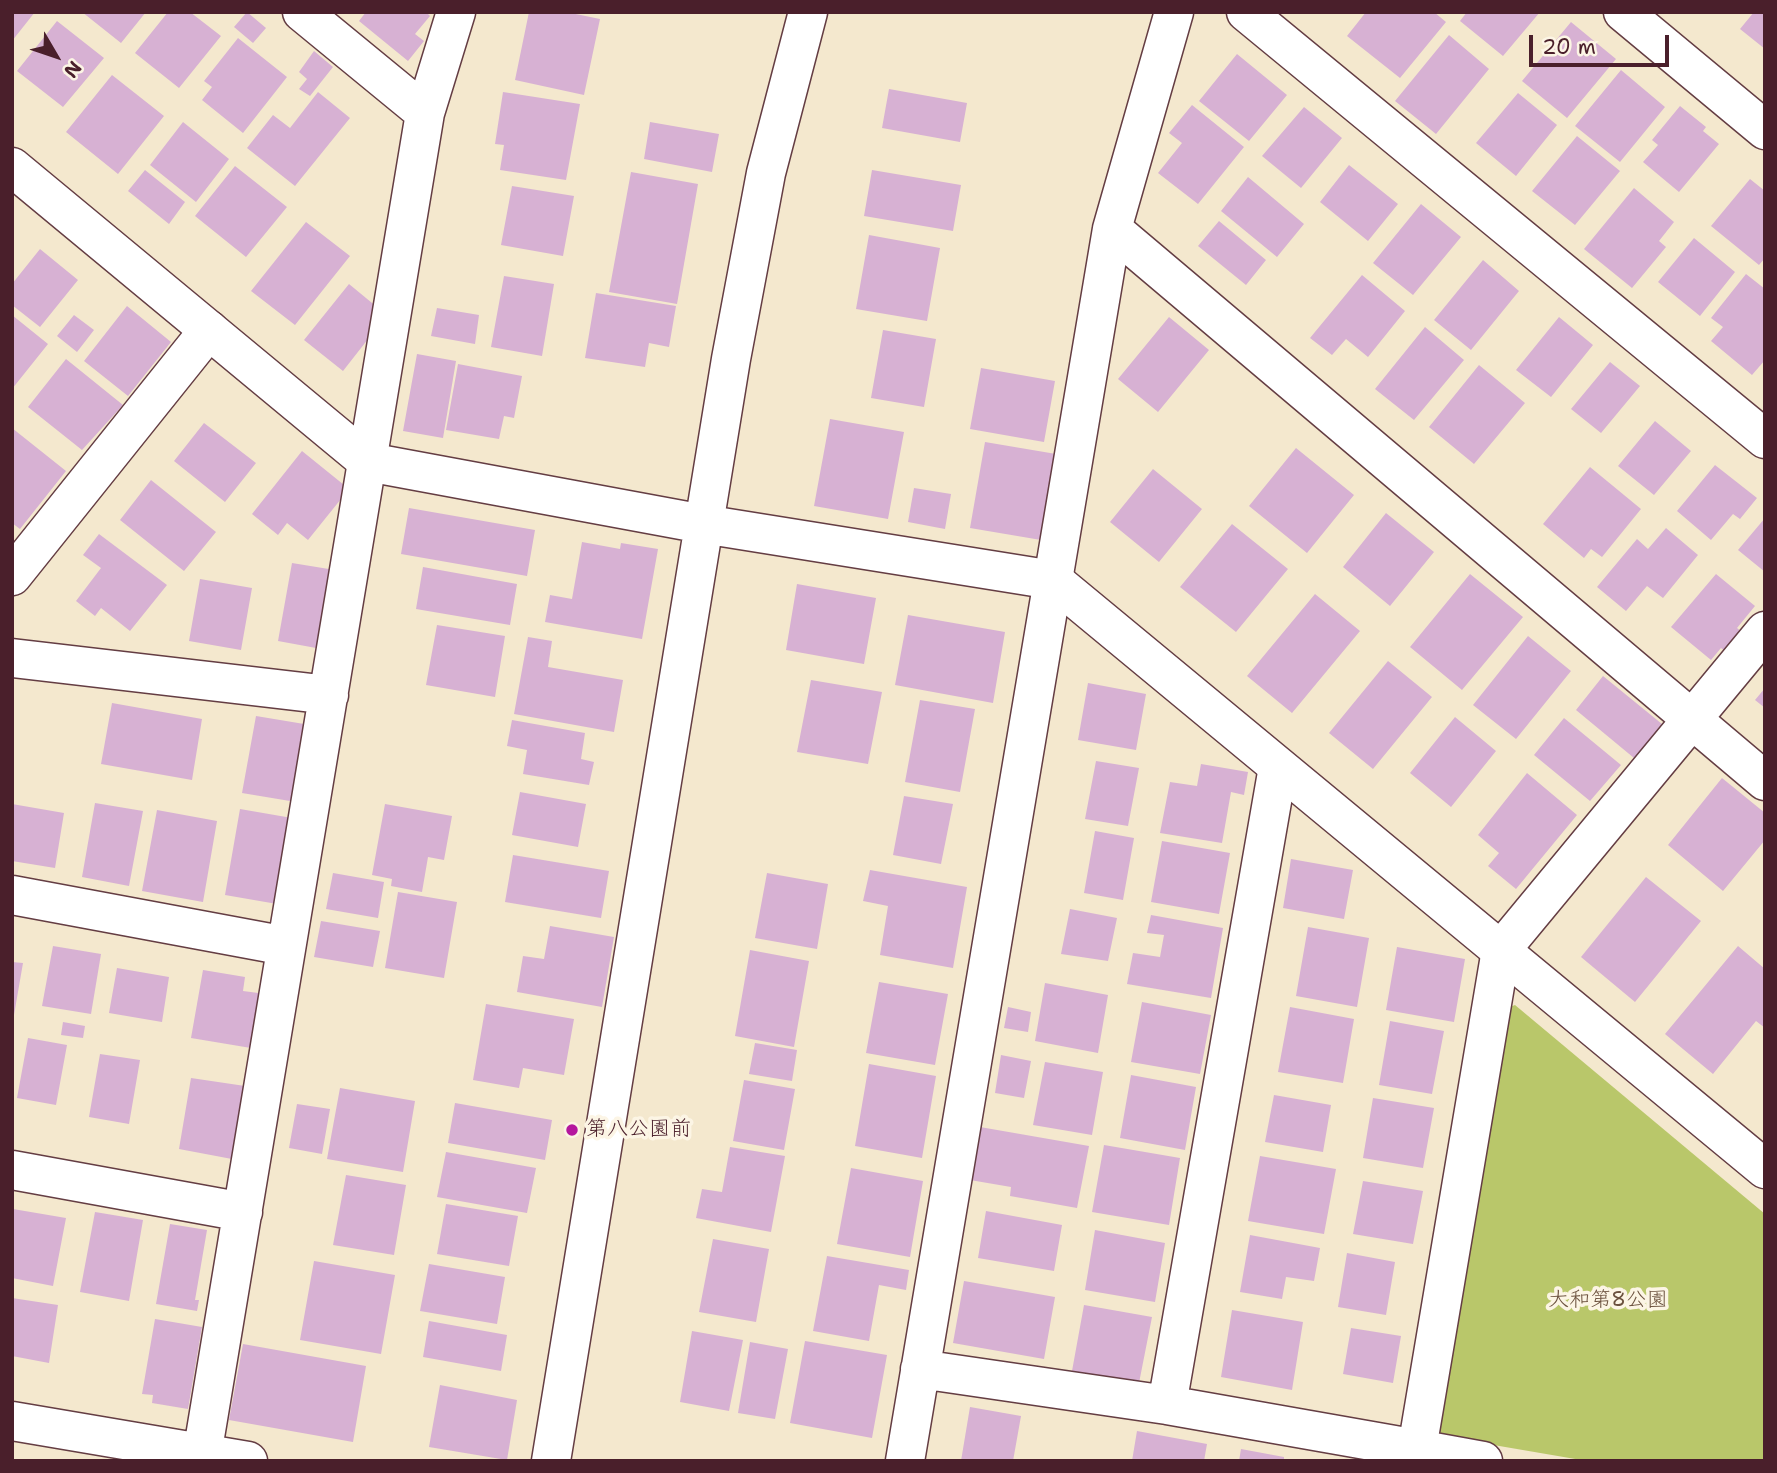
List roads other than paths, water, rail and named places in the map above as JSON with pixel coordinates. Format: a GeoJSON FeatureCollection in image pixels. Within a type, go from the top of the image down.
{"type":"FeatureCollection","features":[{"type":"Feature","properties":{"kind":"street"},"geometry":{"type":"LineString","coordinates":[[302,12],[425,113]]}},
{"type":"Feature","properties":{"kind":"street"},"geometry":{"type":"LineString","coordinates":[[202,1457],[425,113],[456,12]]}},
{"type":"Feature","properties":{"kind":"street"},"geometry":{"type":"LineString","coordinates":[[551,1461],[703,524],[766,173],[808,12]]}},
{"type":"Feature","properties":{"kind":"street"},"geometry":{"type":"LineString","coordinates":[[905,1461],[1112,229],[1174,12]]}},
{"type":"Feature","properties":{"kind":"street"},"geometry":{"type":"LineString","coordinates":[[1246,12],[1765,439]]}},
{"type":"Feature","properties":{"kind":"street"},"geometry":{"type":"LineString","coordinates":[[1623,12],[1765,130]]}},
{"type":"Feature","properties":{"kind":"street"},"geometry":{"type":"LineString","coordinates":[[17,181],[209,330],[368,462],[703,524],[1053,580],[1765,1169]]}},
{"type":"Feature","properties":{"kind":"street"},"geometry":{"type":"LineString","coordinates":[[1112,229],[1765,781]]}},
{"type":"Feature","properties":{"kind":"street"},"geometry":{"type":"LineString","coordinates":[[12,576],[209,330]]}},
{"type":"Feature","properties":{"kind":"street"},"geometry":{"type":"LineString","coordinates":[[1417,1449],[1501,950],[1765,631]]}},
{"type":"Feature","properties":{"kind":"street"},"geometry":{"type":"LineString","coordinates":[[12,658],[329,695]]}},
{"type":"Feature","properties":{"kind":"street"},"geometry":{"type":"LineString","coordinates":[[1167,1405],[1278,767]]}},
{"type":"Feature","properties":{"kind":"street"},"geometry":{"type":"LineString","coordinates":[[12,895],[286,946]]}},
{"type":"Feature","properties":{"kind":"street"},"geometry":{"type":"LineString","coordinates":[[12,1170],[243,1212]]}},
{"type":"Feature","properties":{"kind":"street"},"geometry":{"type":"LineString","coordinates":[[920,1369],[1167,1405],[1483,1461]]}},
{"type":"Feature","properties":{"kind":"street"},"geometry":{"type":"LineString","coordinates":[[12,1421],[202,1457],[247,1461]]}},
{"type":"Feature","properties":{"kind":"place","name":"第八公園前"},"geometry":{"type":"Point","coordinates":[572,1130]}},
{"type":"Feature","properties":{"kind":"park label","name":"大和第8公園"},"geometry":{"type":"Point","coordinates":[1608,1301]}}]}
